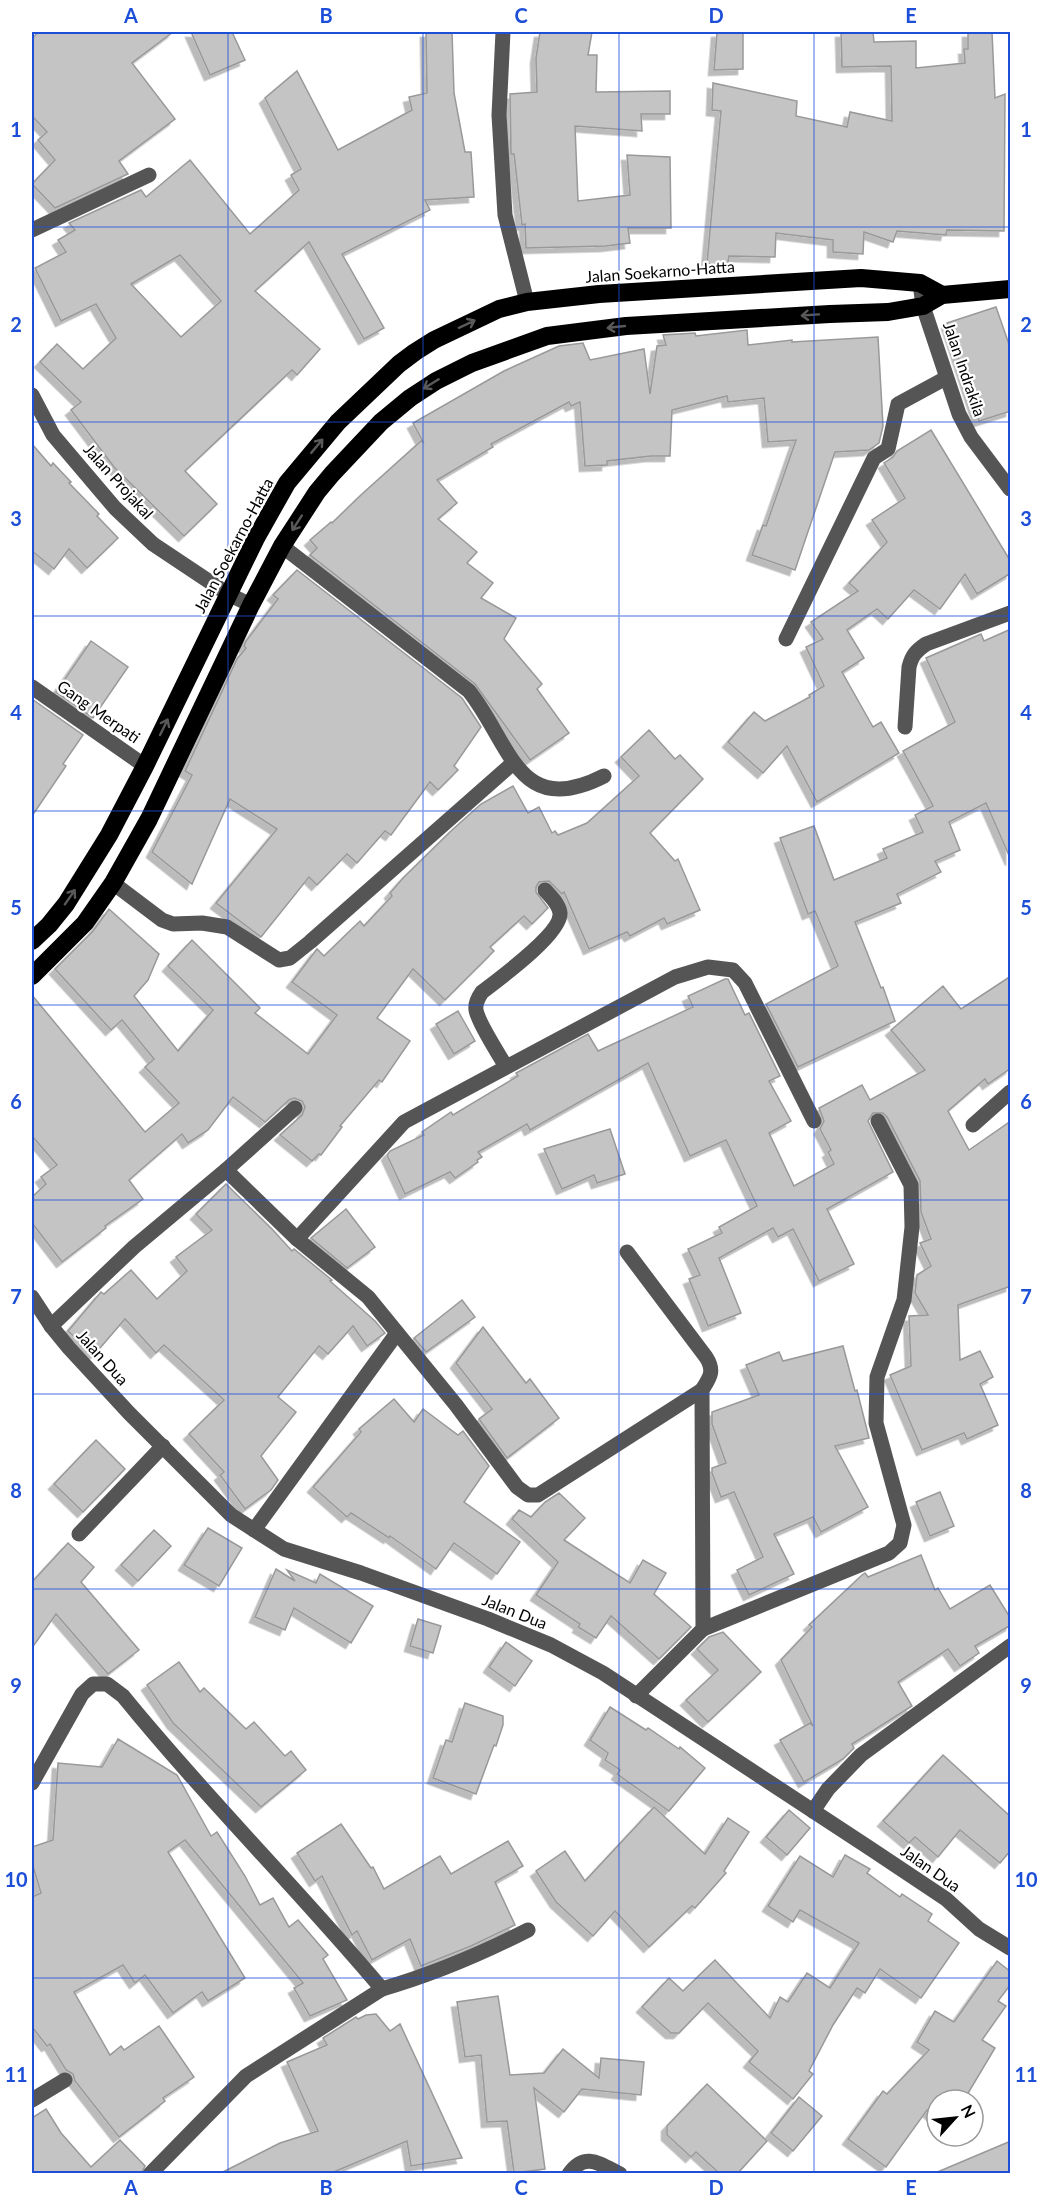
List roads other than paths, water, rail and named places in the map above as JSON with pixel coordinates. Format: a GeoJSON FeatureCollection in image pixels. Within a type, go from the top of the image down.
{"type":"FeatureCollection","features":[{"type":"Feature","properties":{"kind":"highway","name":"Jalan Soekarno-Hatta"},"geometry":{"type":"LineString","coordinates":[[32,941],[66,904],[124,807],[256,538],[287,483],[338,422],[399,364],[434,340],[499,309],[526,302],[599,294],[861,278],[920,283],[942,295]]}},
{"type":"Feature","properties":{"kind":"highway"},"geometry":{"type":"LineString","coordinates":[[32,976],[85,923],[113,883],[149,819],[251,605],[282,546],[317,492],[381,422],[410,398],[436,381],[492,355],[547,336],[578,331],[888,312],[923,306],[942,295],[1011,289]]}},
{"type":"Feature","properties":{"kind":"highway"},"geometry":{"type":"LineString","coordinates":[[124,807],[149,819]]}},
{"type":"Feature","properties":{"kind":"street"},"geometry":{"type":"LineString","coordinates":[[503,32],[499,115],[506,215],[526,302]]}},
{"type":"Feature","properties":{"kind":"street"},"geometry":{"type":"LineString","coordinates":[[32,230],[149,175]]}},
{"type":"Feature","properties":{"kind":"street","name":"Jalan Indrakila"},"geometry":{"type":"LineString","coordinates":[[920,283],[923,306],[959,414],[971,437],[1011,489]]}},
{"type":"Feature","properties":{"kind":"street"},"geometry":{"type":"LineString","coordinates":[[786,639],[874,458],[888,449],[898,404],[946,378]]}},
{"type":"Feature","properties":{"kind":"street","name":"Jalan Projakal"},"geometry":{"type":"LineString","coordinates":[[32,395],[53,435],[115,508],[153,544],[228,594],[251,605]]}},
{"type":"Feature","properties":{"kind":"street"},"geometry":{"type":"LineString","coordinates":[[282,546],[469,691],[485,711],[513,763],[528,778],[538,785],[565,790],[585,786],[604,776]]}},
{"type":"Feature","properties":{"kind":"street"},"geometry":{"type":"LineString","coordinates":[[905,727],[909,667],[916,651],[926,644],[1011,613]]}},
{"type":"Feature","properties":{"kind":"street","name":"Gang Merpati"},"geometry":{"type":"LineString","coordinates":[[32,687],[145,766]]}},
{"type":"Feature","properties":{"kind":"street"},"geometry":{"type":"LineString","coordinates":[[113,883],[162,920],[173,924],[202,923],[227,927],[279,960],[287,959],[310,942],[513,763]]}},
{"type":"Feature","properties":{"kind":"street"},"geometry":{"type":"LineString","coordinates":[[506,1067],[478,1018],[477,1000],[482,992],[542,942],[557,926],[560,914],[556,902],[545,890]]}},
{"type":"Feature","properties":{"kind":"street"},"geometry":{"type":"LineString","coordinates":[[297,1239],[404,1122],[675,977],[708,967],[733,970],[745,983],[814,1121]]}},
{"type":"Feature","properties":{"kind":"street"},"geometry":{"type":"LineString","coordinates":[[973,1125],[1011,1092]]}},
{"type":"Feature","properties":{"kind":"street"},"geometry":{"type":"LineString","coordinates":[[51,1326],[134,1247],[296,1108]]}},
{"type":"Feature","properties":{"kind":"street"},"geometry":{"type":"LineString","coordinates":[[636,1696],[703,1629],[759,1604],[889,1553],[900,1542],[904,1525],[876,1423],[877,1377],[904,1300],[912,1227],[911,1185],[878,1121]]}},
{"type":"Feature","properties":{"kind":"street"},"geometry":{"type":"LineString","coordinates":[[226,1170],[297,1239],[368,1298],[518,1487],[528,1495],[538,1495],[702,1389],[712,1375],[710,1364],[627,1252]]}},
{"type":"Feature","properties":{"kind":"street","name":"Jalan Dua"},"geometry":{"type":"LineString","coordinates":[[32,1297],[51,1326],[122,1405],[231,1515],[284,1549],[361,1573],[488,1619],[551,1645],[603,1673],[946,1899],[979,1929],[1011,1948]]}},
{"type":"Feature","properties":{"kind":"street"},"geometry":{"type":"LineString","coordinates":[[254,1530],[397,1333]]}},
{"type":"Feature","properties":{"kind":"street"},"geometry":{"type":"LineString","coordinates":[[702,1389],[703,1629]]}},
{"type":"Feature","properties":{"kind":"street"},"geometry":{"type":"LineString","coordinates":[[79,1534],[163,1446]]}},
{"type":"Feature","properties":{"kind":"street"},"geometry":{"type":"LineString","coordinates":[[813,1811],[828,1789],[861,1755],[1011,1646]]}},
{"type":"Feature","properties":{"kind":"street"},"geometry":{"type":"LineString","coordinates":[[32,1783],[82,1694],[93,1684],[107,1684],[123,1696],[219,1807],[307,1901],[382,1989]]}},
{"type":"Feature","properties":{"kind":"street"},"geometry":{"type":"LineString","coordinates":[[150,2174],[246,2076],[382,1989],[416,1980],[474,1958],[528,1930]]}},
{"type":"Feature","properties":{"kind":"street"},"geometry":{"type":"LineString","coordinates":[[32,2100],[65,2080]]}},
{"type":"Feature","properties":{"kind":"street"},"geometry":{"type":"LineString","coordinates":[[569,2174],[576,2164],[584,2160],[597,2162],[620,2174]]}}]}
